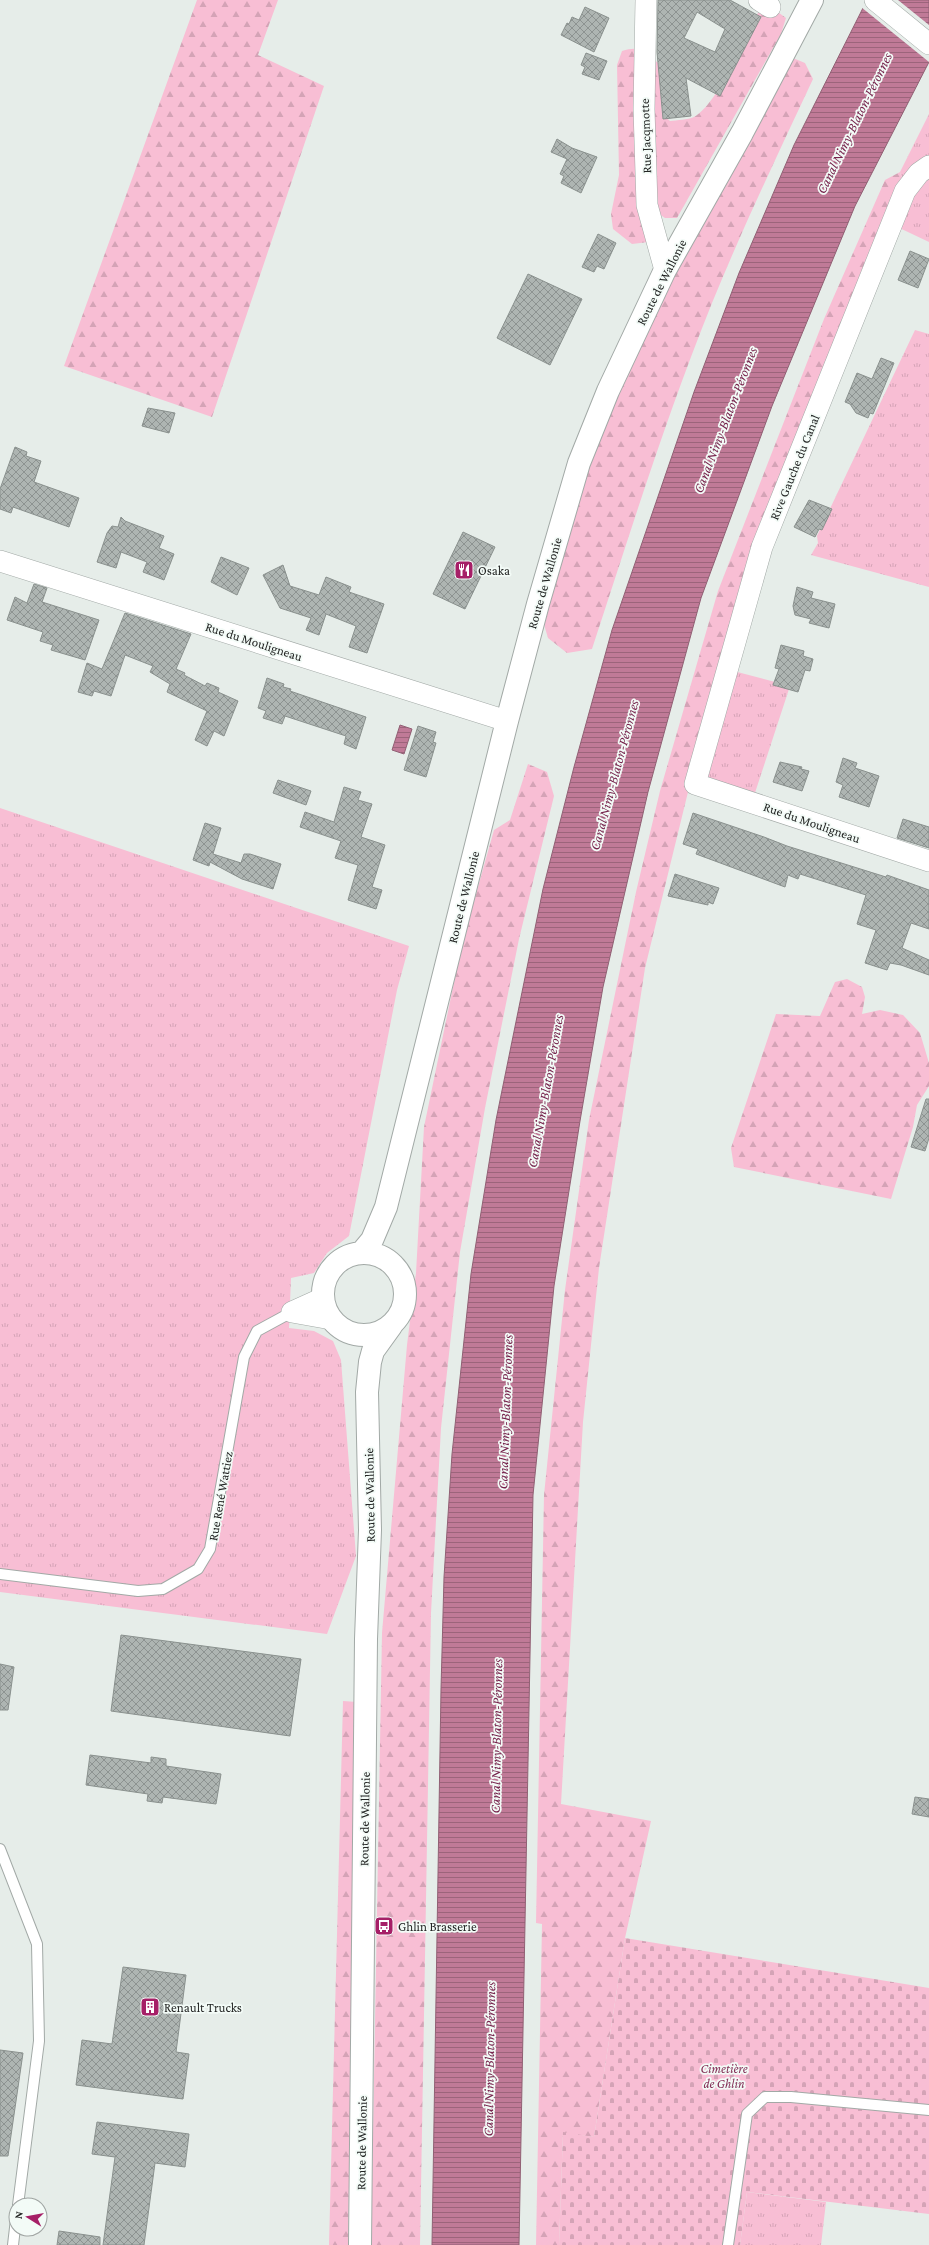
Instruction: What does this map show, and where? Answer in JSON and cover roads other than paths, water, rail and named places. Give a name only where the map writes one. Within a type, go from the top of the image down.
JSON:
[{"type":"main road","name":"Route de Wallonie","points":[[386,1207],[538,604],[579,463],[608,391],[665,270],[742,133],[812,0]]},
{"type":"main road","points":[[362,1252],[372,1240],[386,1207]]},
{"type":"main road","points":[[367,1392],[370,1362],[373,1351],[399,1317],[404,1307],[406,1293],[404,1280],[397,1268],[386,1241],[386,1207]]},
{"type":"main road","points":[[367,1392],[356,1350],[325,1309],[323,1298],[324,1284],[329,1272],[338,1262],[349,1255],[362,1252],[381,1256],[397,1268]]},
{"type":"main road","points":[[335,1323],[349,1333],[371,1335],[391,1326]]},
{"type":"main road","name":"Route de Wallonie","points":[[360,2245],[366,1639],[370,1530],[367,1392]]},
{"type":"street","name":"Rue Jacqmotte","points":[[646,0],[644,109],[648,205],[665,270]]},
{"type":"street","points":[[876,0],[929,44]]},
{"type":"street","name":"Rive Gauche du Canal","points":[[695,784],[762,547],[905,191],[918,173],[929,166]]},
{"type":"street","name":"Rue du Mouligneau","points":[[0,561],[508,722]]},
{"type":"street","name":"Rue du Mouligneau","points":[[695,784],[929,861]]},
{"type":"street","points":[[292,1312],[323,1298]]},
{"type":"street","points":[[292,1312],[335,1323]]},
{"type":"lane","name":"Rue René Wattiez","points":[[0,1574],[138,1591],[162,1589],[198,1569],[210,1549],[244,1357],[257,1331],[292,1312]]},
{"type":"lane","points":[[0,1849],[37,1944],[39,2041],[19,2197]]},
{"type":"lane","points":[[728,2245],[747,2114],[765,2097],[791,2097],[929,2110]]},
{"type":"water","name":"Canal Nimy-Blaton-Péronnes","points":[[867,0],[929,0],[929,62],[855,206],[772,406],[701,598],[648,792],[603,987],[554,1286],[533,1495],[519,2245],[432,2245],[444,1577],[452,1454],[471,1274],[496,1120],[543,889],[574,767],[612,630],[694,392],[739,273],[794,145]]},
{"type":"water","points":[[400,725],[412,729],[404,754],[392,750]]},
{"type":"place","name":"Osaka","points":[[464,570]]},
{"type":"place","name":"Ghlin Brasserie","points":[[384,1926]]},
{"type":"place","name":"Renault Trucks","points":[[150,2007]]},
{"type":"park label","name":"Cimetière de Ghlin","points":[[724,2076]]}]
